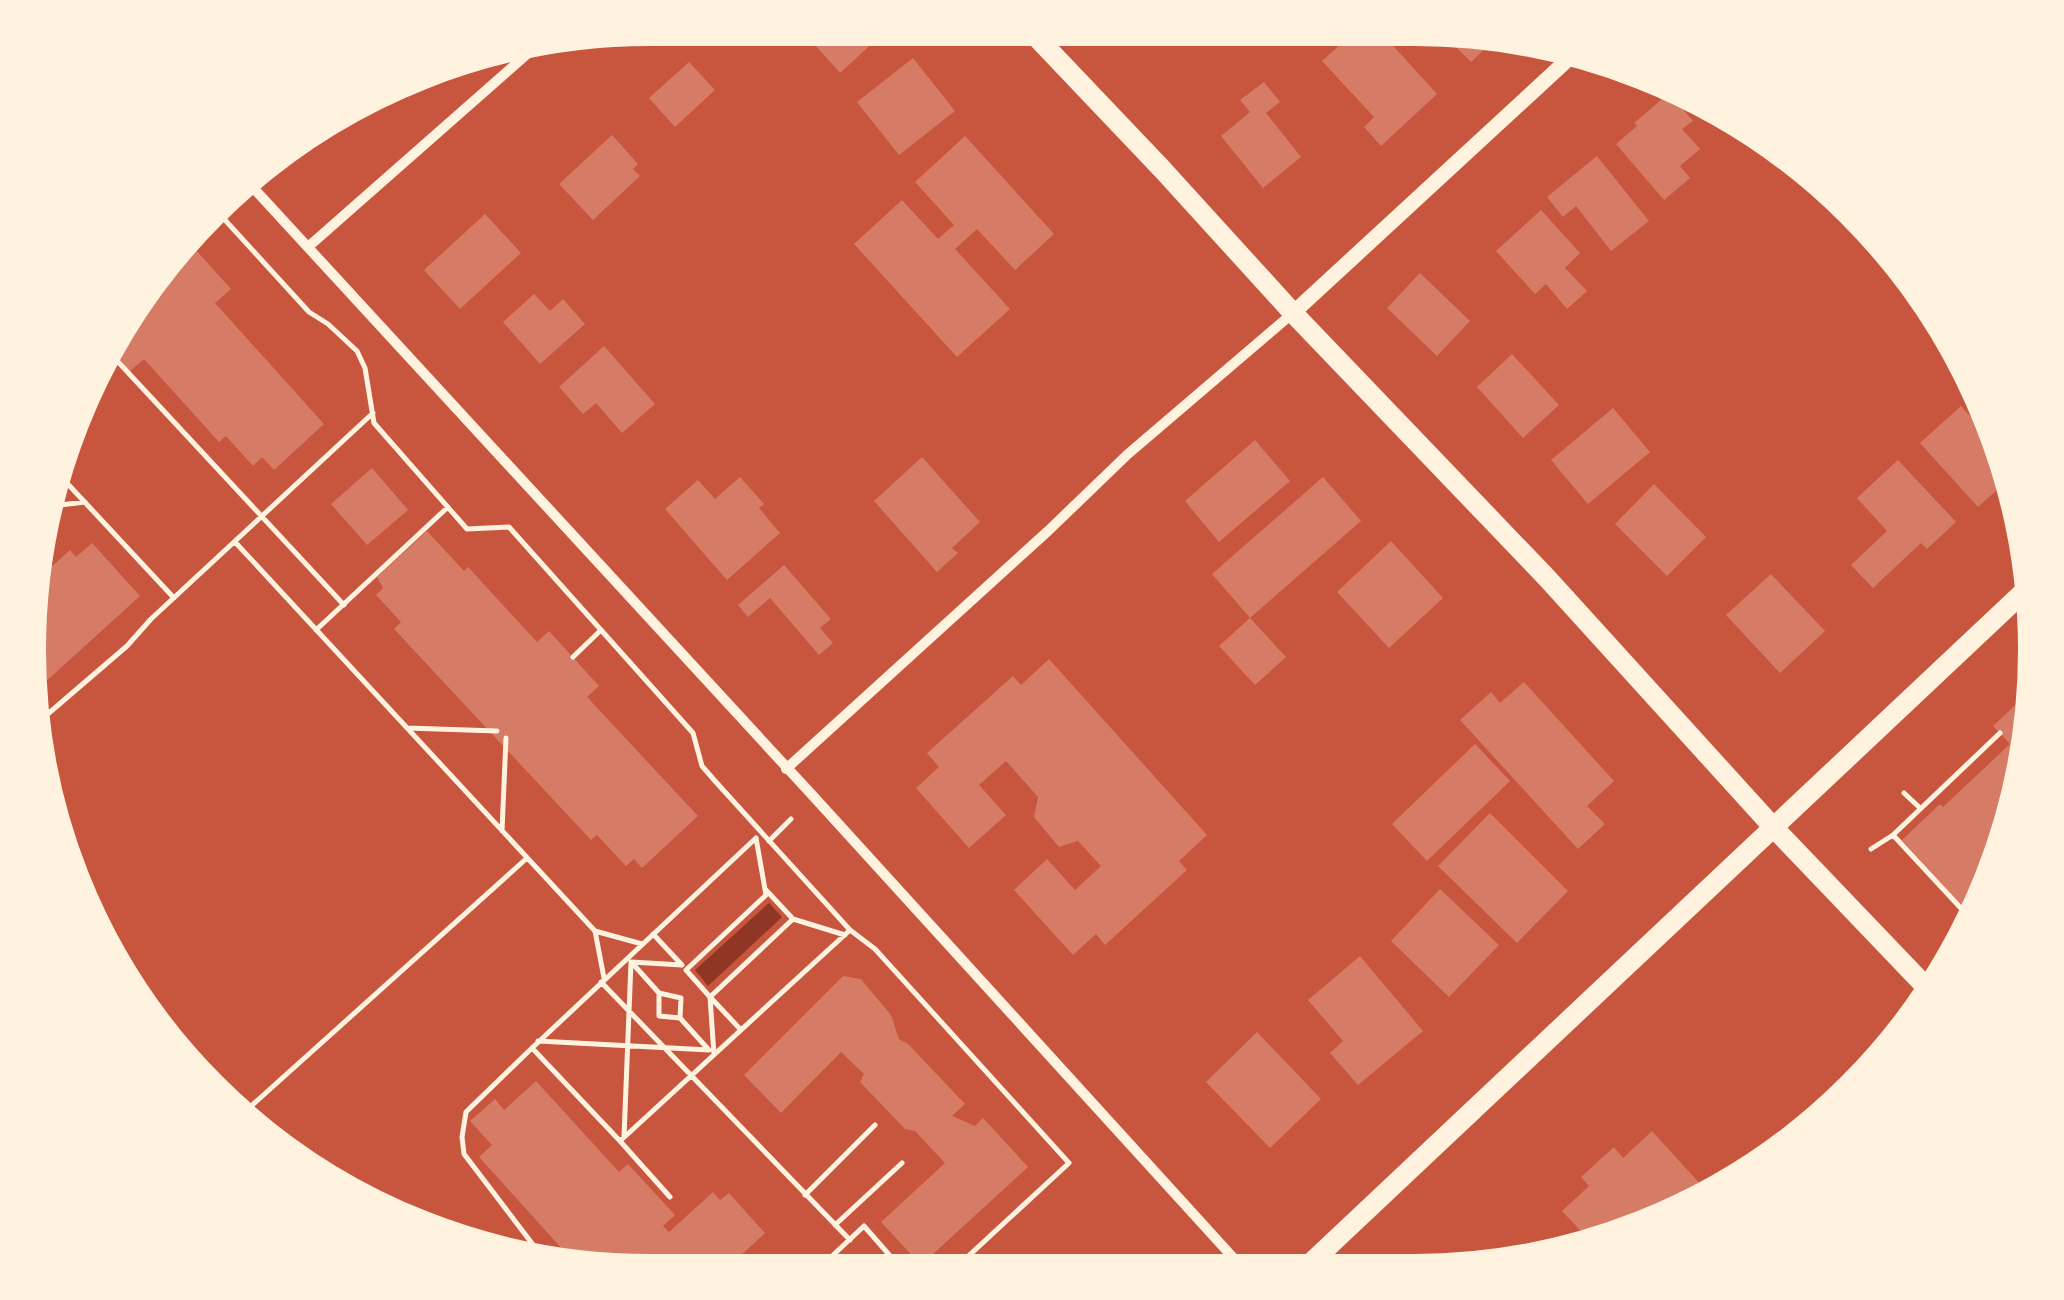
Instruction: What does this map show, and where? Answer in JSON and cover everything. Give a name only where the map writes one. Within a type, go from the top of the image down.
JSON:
[{"type":"main road","points":[[1039,40],[1292,313],[1547,578],[1774,828],[1923,985]]},
{"type":"main road","points":[[1315,1260],[2021,593]]},
{"type":"street","points":[[308,248],[529,52]]},
{"type":"street","points":[[786,768],[1128,454],[1292,313],[1567,60]]},
{"type":"street","points":[[253,187],[1235,1260]]},
{"type":"path","points":[[222,216],[309,312],[357,351],[365,368],[374,424],[467,529],[509,527],[693,733],[702,766],[759,835],[769,841],[848,932],[875,949],[1069,1163],[964,1260]]},
{"type":"path","points":[[115,358],[344,604]]},
{"type":"path","points":[[44,717],[127,646],[373,413]]},
{"type":"path","points":[[64,480],[174,598]]},
{"type":"path","points":[[58,505],[85,502]]},
{"type":"path","points":[[316,630],[448,507]]},
{"type":"path","points":[[235,542],[595,931],[642,944]]},
{"type":"path","points":[[574,658],[601,630]]},
{"type":"path","points":[[407,728],[497,731]]},
{"type":"path","points":[[1871,849],[1893,835],[2000,733]]},
{"type":"path","points":[[502,831],[506,738]]},
{"type":"path","points":[[1904,793],[1921,809]]},
{"type":"path","points":[[769,841],[792,819]]},
{"type":"path","points":[[629,960],[684,967],[766,895],[759,835]]},
{"type":"path","points":[[536,1249],[464,1154],[466,1112],[759,835]]},
{"type":"path","points":[[1893,835],[1965,912]]},
{"type":"path","points":[[251,1111],[527,858]]},
{"type":"path","points":[[766,890],[792,919],[848,932]]},
{"type":"path","points":[[711,1052],[710,996],[792,919]]},
{"type":"path","points":[[595,931],[603,981],[690,1077],[850,1240]]},
{"type":"path","points":[[622,1139],[690,1077],[711,1052],[742,1030],[848,932]]},
{"type":"path","points":[[653,934],[742,1030]]},
{"type":"path","points":[[629,960],[659,992],[680,998],[680,1018],[711,1052]]},
{"type":"path","points":[[622,1139],[629,960]]},
{"type":"path","points":[[659,992],[658,1016],[680,1018]]},
{"type":"path","points":[[538,1042],[711,1052]]},
{"type":"path","points":[[532,1048],[622,1139],[670,1197]]},
{"type":"path","points":[[806,1194],[875,1124]]},
{"type":"path","points":[[835,1225],[902,1163]]},
{"type":"path","points":[[828,1260],[864,1226],[894,1260]]},
{"type":"shaded area","points":[[769,903],[782,917],[708,986],[695,970]]},
{"type":"building","points":[[811,40],[876,40],[840,73]]},
{"type":"building","points":[[1345,40],[1388,40],[1437,94],[1381,146],[1364,127],[1374,117],[1322,61]]},
{"type":"building","points":[[1450,41],[1489,45],[1471,62]]},
{"type":"building","points":[[913,58],[955,111],[899,155],[857,102]]},
{"type":"building","points":[[689,62],[715,90],[675,127],[649,98]]},
{"type":"building","points":[[1264,82],[1280,102],[1266,113],[1301,157],[1263,188],[1221,136],[1250,112],[1240,100]]},
{"type":"building","points":[[1667,95],[1693,121],[1682,129],[1700,149],[1680,166],[1690,178],[1664,200],[1616,144],[1637,126],[1634,123]]},
{"type":"building","points":[[612,135],[638,164],[633,169],[640,176],[593,220],[559,184]]},
{"type":"building","points":[[965,136],[1054,234],[1015,270],[977,229],[955,249],[1010,309],[957,357],[854,244],[902,200],[938,239],[954,225],[915,182]]},
{"type":"building","points":[[1597,156],[1649,221],[1611,251],[1576,206],[1563,217],[1547,197]]},
{"type":"building","points":[[1541,210],[1580,253],[1565,268],[1587,291],[1567,309],[1546,284],[1535,294],[1496,251]]},
{"type":"building","points":[[485,214],[521,253],[460,309],[424,270]]},
{"type":"building","points":[[193,246],[231,289],[215,303],[324,424],[274,470],[262,457],[253,466],[226,436],[219,442],[144,359],[130,371],[116,356],[143,311]]},
{"type":"building","points":[[1420,273],[1470,321],[1437,356],[1387,308]]},
{"type":"building","points":[[534,294],[550,311],[563,299],[585,324],[540,364],[503,322]]},
{"type":"building","points":[[604,346],[655,404],[622,433],[596,403],[583,414],[559,387]]},
{"type":"building","points":[[1512,354],[1559,405],[1523,438],[1477,387]]},
{"type":"building","points":[[1961,406],[1983,431],[2001,486],[1978,507],[1920,443]]},
{"type":"building","points":[[1613,408],[1650,452],[1588,504],[1551,460]]},
{"type":"building","points":[[1255,440],[1290,481],[1219,542],[1185,501]]},
{"type":"building","points":[[922,457],[980,522],[952,548],[958,553],[937,572],[874,501]]},
{"type":"building","points":[[1898,460],[1956,522],[1927,549],[1921,543],[1873,588],[1851,565],[1887,531],[1857,498]]},
{"type":"building","points":[[372,468],[408,510],[367,545],[331,504]]},
{"type":"building","points":[[740,477],[764,504],[759,508],[780,533],[727,580],[665,509],[698,480],[715,499]]},
{"type":"building","points":[[1323,477],[1361,521],[1250,618],[1212,574]]},
{"type":"building","points":[[1654,484],[1706,537],[1667,576],[1615,524]]},
{"type":"building","points":[[427,531],[464,571],[468,567],[537,642],[549,631],[599,686],[587,697],[698,816],[642,868],[634,859],[626,866],[597,835],[591,840],[394,629],[401,622],[376,595],[383,588],[377,577]]},
{"type":"building","points":[[1391,541],[1443,598],[1389,648],[1337,592]]},
{"type":"building","points":[[92,543],[140,596],[41,686],[45,573],[70,550],[76,557]]},
{"type":"building","points":[[784,565],[831,619],[820,628],[833,643],[819,655],[770,598],[748,617],[738,605]]},
{"type":"building","points":[[1771,574],[1825,631],[1780,673],[1726,615]]},
{"type":"building","points":[[1250,618],[1286,657],[1255,685],[1219,646]]},
{"type":"building","points":[[1049,659],[1207,835],[1179,861],[1187,870],[1105,945],[1096,934],[1073,955],[1014,890],[1047,859],[1075,890],[1101,866],[1078,841],[1059,847],[1034,817],[1038,797],[1006,761],[979,785],[1006,815],[969,848],[916,788],[939,767],[927,753],[1013,676],[1021,685]]},
{"type":"building","points":[[1524,682],[1614,781],[1587,806],[1605,824],[1578,849],[1460,720],[1491,692],[1500,703]]},
{"type":"building","points":[[2022,698],[2003,808],[1966,910],[1902,840],[2010,744],[1993,726]]},
{"type":"building","points":[[1475,744],[1510,781],[1427,861],[1392,824]]},
{"type":"building","points":[[1490,813],[1568,891],[1517,943],[1438,866]]},
{"type":"building","points":[[1440,889],[1499,945],[1449,997],[1391,941]]},
{"type":"building","points":[[1360,956],[1423,1031],[1358,1085],[1330,1053],[1343,1041],[1308,1000]]},
{"type":"building","points":[[843,976],[861,979],[891,1015],[899,1039],[965,1104],[952,1116],[975,1126],[983,1118],[1028,1167],[926,1260],[916,1260],[881,1222],[945,1163],[860,1082],[864,1074],[841,1052],[781,1113],[744,1075]]},
{"type":"building","points":[[1257,1032],[1321,1099],[1270,1148],[1206,1082]]},
{"type":"building","points":[[536,1081],[619,1172],[628,1164],[675,1215],[663,1226],[669,1232],[713,1192],[720,1200],[729,1193],[765,1233],[740,1256],[744,1260],[610,1259],[567,1254],[479,1157],[492,1145],[470,1121],[495,1099],[504,1110]]},
{"type":"building","points":[[1652,1131],[1703,1187],[1647,1214],[1585,1235],[1562,1211],[1589,1186],[1581,1177],[1614,1147],[1623,1158]]}]
